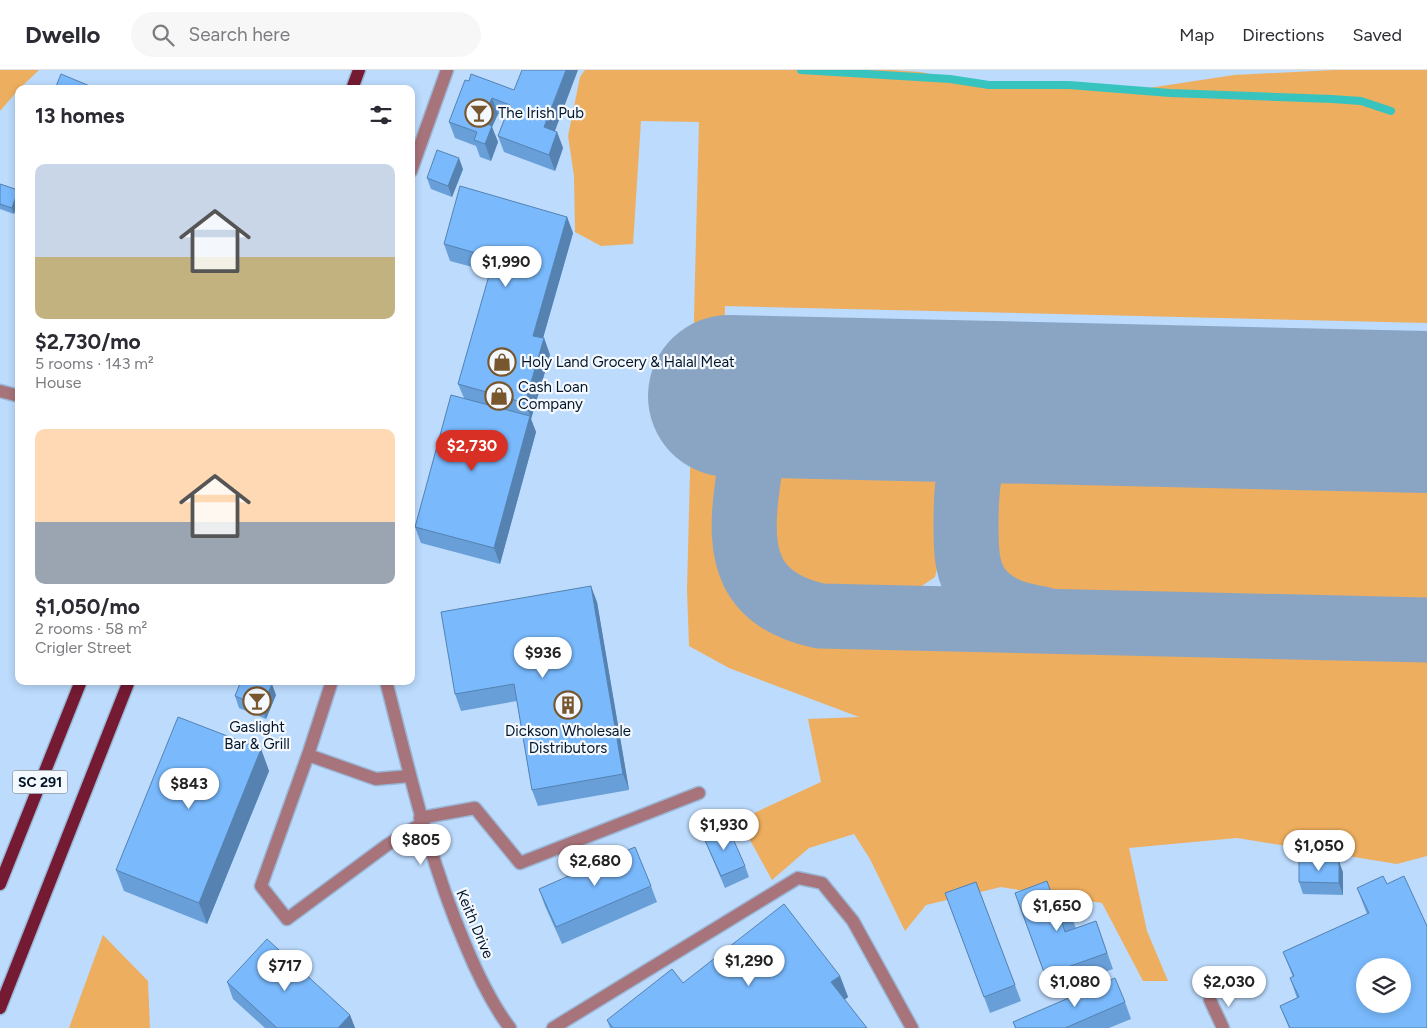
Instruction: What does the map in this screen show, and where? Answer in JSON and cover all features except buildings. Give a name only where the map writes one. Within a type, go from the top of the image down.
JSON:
[{"type":"main road","points":[[353,85],[359,70]]},
{"type":"main road","name":"SC 291","points":[[0,884],[79,685]]},
{"type":"main road","name":"SC 291","points":[[0,1008],[127,685]]},
{"type":"street","points":[[415,160],[447,70]]},
{"type":"street","points":[[0,392],[15,395]]},
{"type":"street","points":[[331,685],[261,886],[286,919],[421,821],[475,808],[520,863],[699,793]]},
{"type":"street","name":"Keith Drive","points":[[387,685],[421,821],[448,904],[489,996],[510,1028]]},
{"type":"street","points":[[308,755],[376,779],[410,776]]},
{"type":"street","points":[[553,1028],[798,878],[822,883],[853,921],[912,1028]]},
{"type":"street","points":[[1210,1000],[1223,1028]]},
{"type":"shaded area","points":[[0,70],[39,70],[23,85],[15,85],[15,94],[0,111]]},
{"type":"shaded area","points":[[585,70],[891,70],[920,72],[1004,88],[1142,89],[1234,75],[1335,70],[1427,70],[1427,323],[725,306],[720,525],[726,563],[741,600],[760,618],[791,633],[1427,649],[1427,856],[1397,864],[1237,838],[1129,848],[1147,931],[1168,981],[1143,981],[1102,903],[1001,887],[926,905],[905,931],[870,859],[854,834],[809,848],[772,880],[739,820],[821,782],[808,719],[859,717],[729,668],[689,646],[687,590],[699,122],[641,121],[633,244],[601,246],[575,232],[574,176],[568,136],[580,77]]},
{"type":"shaded area","points":[[771,475],[939,479],[944,506],[945,528],[935,577],[916,590],[870,594],[804,587],[781,571],[766,539],[765,510]]},
{"type":"shaded area","points":[[990,481],[1427,489],[1427,606],[1037,598],[1023,595],[1012,590],[1002,580],[992,564],[988,553],[985,517]]},
{"type":"shaded area","points":[[103,935],[148,981],[150,1028],[69,1028]]},
{"type":"waterway","points":[[801,70],[950,79],[989,85],[1069,85],[1170,93],[1361,101],[1391,111]]},
{"type":"taxiway","points":[[821,398],[789,407],[778,414],[767,426],[761,434],[754,451],[747,489],[744,534],[747,554],[753,571],[762,586],[777,599],[796,609],[820,616],[1427,630]]},
{"type":"taxiway","points":[[1042,619],[1009,611],[994,603],[976,584],[970,569],[967,552],[967,496],[968,482],[975,455],[990,430],[1013,412],[1052,403]]},
{"type":"runway","points":[[729,396],[1427,412]]},
{"type":"place","name":"The Irish Pub","points":[[479,113]]},
{"type":"place","name":"Holy Land Grocery & Halal Meat","points":[[502,362]]},
{"type":"place","name":"Cash Loan Company","points":[[499,396]]},
{"type":"place","name":"Gaslight Bar & Grill","points":[[257,701]]},
{"type":"place","name":"Dickson Wholesale Distributors","points":[[568,705]]}]
